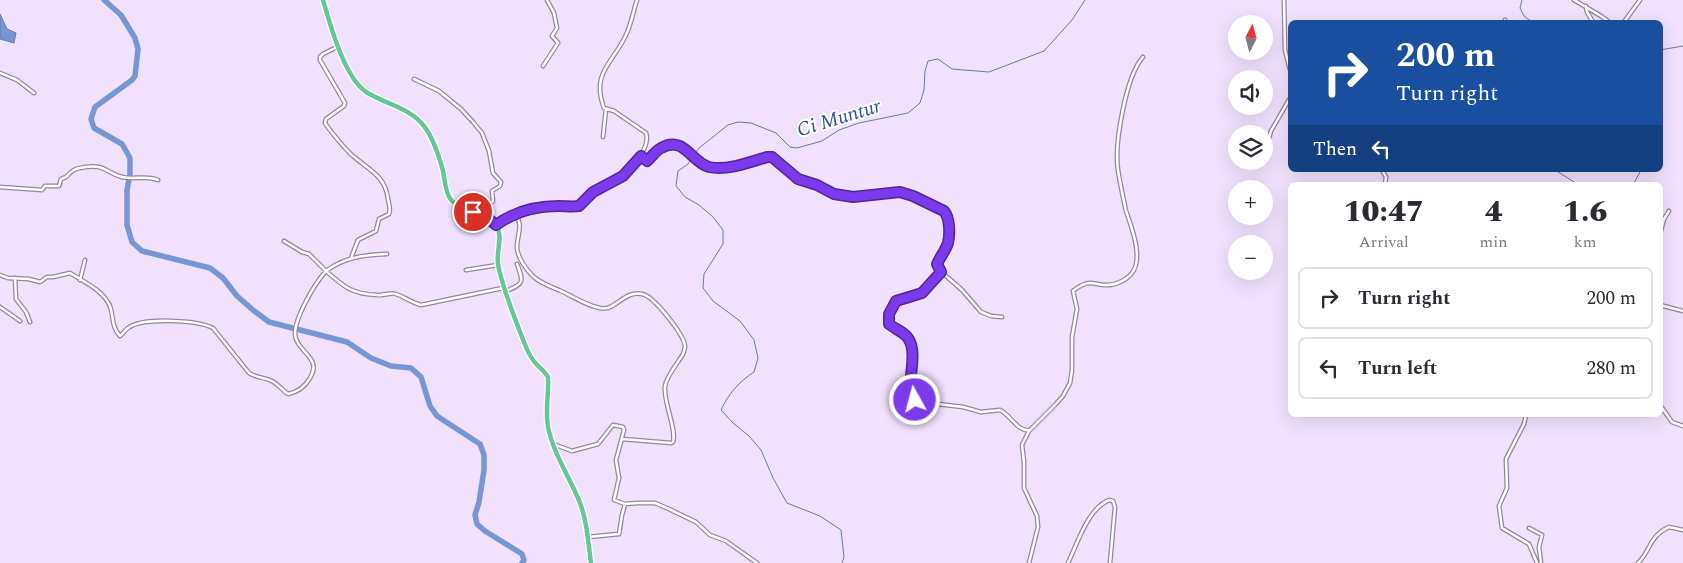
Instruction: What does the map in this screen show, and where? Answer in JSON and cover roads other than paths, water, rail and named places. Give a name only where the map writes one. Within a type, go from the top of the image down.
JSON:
[{"type":"highway","points":[[323,0],[339,47],[352,75],[364,91],[407,111],[424,126],[436,149],[448,196],[455,204],[492,221],[496,225],[499,234],[498,265],[511,309],[532,359],[548,376],[547,420],[553,444],[581,505],[591,563]]},
{"type":"street","points":[[543,66],[558,44],[552,36],[558,28],[554,13],[547,0]]},
{"type":"street","points":[[496,225],[515,214],[543,207],[579,206],[593,192],[623,176],[641,156],[647,138],[646,133],[616,112],[603,106],[600,84],[605,67],[626,36],[636,0]]},
{"type":"street","points":[[1284,0],[1285,50],[1288,62]]},
{"type":"street","points":[[1574,0],[1606,20]]},
{"type":"street","points":[[1625,20],[1640,0]]},
{"type":"street","points":[[1586,6],[1592,20]]},
{"type":"street","points":[[339,47],[320,57],[332,82],[345,102],[344,106],[325,120],[325,125],[353,156],[368,166],[382,180],[388,194],[390,211],[389,214],[379,219],[376,231],[358,240],[351,258]]},
{"type":"street","points":[[1029,563],[1038,527],[1037,516],[1024,488],[1022,445],[1030,430],[1063,396],[1070,383],[1072,337],[1077,309],[1074,291],[1090,283],[1108,286],[1121,281],[1131,275],[1135,265],[1135,235],[1126,211],[1117,158],[1127,90],[1132,76],[1143,57]]},
{"type":"street","points":[[0,73],[17,80],[34,93]]},
{"type":"street","points":[[414,79],[436,89],[461,109],[482,133],[489,151],[493,173],[501,183],[492,191],[493,201],[486,206],[481,216]]},
{"type":"street","points":[[1273,129],[1288,102]]},
{"type":"street","points":[[603,137],[606,109]]},
{"type":"street","points":[[641,156],[647,161],[660,148],[675,144],[703,164],[713,167],[731,167],[772,157],[798,179],[817,185],[834,194],[853,197],[900,192],[916,198],[944,211],[947,216],[948,242],[937,264],[941,272],[962,290],[981,312],[991,316],[1002,317]]},
{"type":"street","points":[[0,187],[42,190],[45,186],[59,186],[61,179],[66,178],[73,170],[88,167],[102,167],[123,177],[147,177],[158,180]]},
{"type":"street","points":[[1663,223],[1670,211]]},
{"type":"street","points":[[515,214],[520,225],[518,252],[530,273],[536,279],[601,309],[631,295],[641,294],[648,296],[660,307],[684,344],[683,354],[665,386],[674,437],[673,442],[622,438]]},
{"type":"street","points":[[284,241],[309,254],[340,284],[352,290],[380,296],[394,293],[421,305],[517,287],[522,282],[517,264]]},
{"type":"street","points":[[0,275],[8,278],[30,278],[40,282],[47,277],[54,277],[68,272],[99,292],[106,300],[111,309],[114,328],[120,336],[128,328],[139,324],[171,320],[207,325],[213,328],[249,373],[254,377],[282,387],[288,394],[304,386],[312,374],[312,359],[300,346],[295,332],[306,301],[317,281],[326,271],[351,258],[386,254]]},
{"type":"street","points":[[80,280],[85,260]]},
{"type":"street","points":[[466,270],[498,265]]},
{"type":"street","points":[[941,272],[922,293],[896,301],[892,306],[889,318],[889,324],[906,336],[911,343],[913,366],[912,396],[921,402],[963,407],[981,412],[1000,410],[1020,428],[1030,430]]},
{"type":"street","points":[[15,278],[16,299],[26,312],[30,322]]},
{"type":"street","points":[[1663,306],[1683,311]]},
{"type":"street","points":[[0,307],[20,321]]},
{"type":"street","points":[[1663,410],[1670,420],[1675,424],[1683,426]]},
{"type":"street","points":[[1526,417],[1524,424],[1506,458],[1507,488],[1499,506],[1502,528],[1529,544],[1539,563]]},
{"type":"street","points":[[553,444],[572,451],[598,444],[614,424],[624,428],[616,460],[619,478],[615,501],[625,504],[655,503],[670,509],[696,522],[710,535],[726,541],[757,563]]},
{"type":"street","points":[[1068,563],[1096,509],[1110,500],[1116,506],[1110,563]]},
{"type":"street","points":[[588,538],[619,534],[625,504]]},
{"type":"street","points":[[1638,563],[1652,540],[1659,533],[1669,526],[1683,530]]},
{"type":"street","points":[[1529,528],[1542,536],[1539,547],[1539,563]]},
{"type":"water","points":[[0,14],[7,29],[16,33],[14,43],[0,39]]},
{"type":"waterway","points":[[104,0],[121,15],[135,38],[138,49],[135,76],[95,107],[91,119],[94,128],[122,144],[130,158],[127,190],[127,225],[132,242],[142,251],[210,268],[223,278],[237,296],[269,322],[347,342],[371,358],[391,366],[411,368],[421,377],[430,406],[437,416],[480,444],[484,455],[484,470],[475,515],[477,524],[522,554],[524,560],[522,563]]},
{"type":"waterway","name":"Ci Muntur","points":[[842,563],[844,557],[841,530],[820,516],[787,503],[773,478],[761,450],[721,410],[735,388],[754,372],[758,358],[754,340],[740,321],[713,301],[703,288],[704,274],[723,244],[723,230],[713,217],[699,205],[685,197],[676,186],[678,171],[688,164],[699,148],[728,125],[738,122],[751,123],[776,133],[790,147],[797,148],[822,141],[839,130],[859,123],[908,113],[920,103],[928,61],[938,59],[952,69],[989,72],[1044,51],[1072,20],[1085,0]]},
{"type":"waterway","points":[[1522,0],[1520,8],[1524,16],[1529,20]]},
{"type":"waterway","points":[[1663,49],[1683,46]]},
{"type":"waterway","points":[[1558,172],[1574,182]]},
{"type":"waterway","points":[[1635,182],[1640,172]]}]
